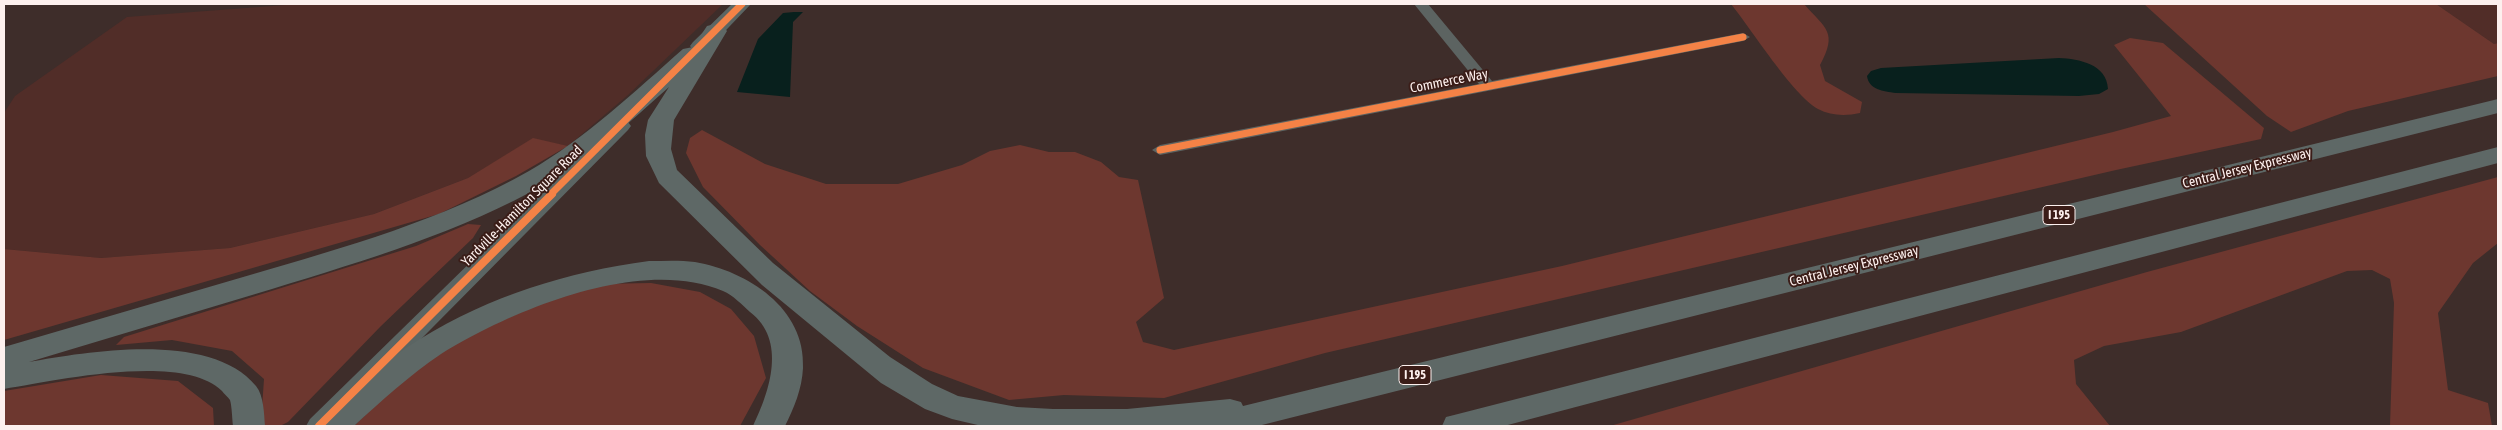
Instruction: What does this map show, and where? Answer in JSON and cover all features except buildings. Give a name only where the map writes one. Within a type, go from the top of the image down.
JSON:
[{"type":"highway","points":[[713,34],[661,120],[657,135],[657,152],[668,177],[770,276],[897,380],[923,396],[953,408],[991,418],[1031,423],[1093,424],[1204,415],[1252,407],[1620,325]]},
{"type":"highway","points":[[4,358],[367,251],[459,216],[539,176],[588,144],[612,126],[713,34]]},
{"type":"highway","name":"Central Jersey Expressway","points":[[1210,426],[2498,106]]},
{"type":"highway","points":[[1458,426],[2498,155]]},
{"type":"highway","points":[[333,426],[400,368],[467,326],[504,308],[571,283],[626,272],[656,270],[685,272],[729,283],[763,304],[777,320],[786,340],[789,359],[788,382],[780,406],[769,426]]},
{"type":"highway","points":[[4,378],[98,363],[149,361],[180,362],[203,366],[223,374],[238,386],[247,402],[249,426]]},
{"type":"highway","points":[[1489,426],[1656,375]]},
{"type":"street","name":"Yardville-Hamilton Square Road","points":[[319,426],[742,4]]},
{"type":"street","points":[[1421,4],[1488,86]]},
{"type":"street","name":"Commerce Way","points":[[1160,150],[1743,37]]},
{"type":"shaded area","points":[[299,4],[723,4],[628,95],[568,146],[533,139],[468,178],[374,214],[230,248],[101,258],[4,249],[4,113],[15,96],[127,17]]},
{"type":"shaded area","points":[[1731,4],[1804,4],[1823,26],[1829,38],[1820,65],[1825,81],[1862,102],[1860,113],[1844,115],[1828,113],[1818,109],[1808,101],[1773,61]]},
{"type":"shaded area","points":[[2144,4],[2436,4],[2494,44],[2498,43],[2498,76],[2348,111],[2291,132],[2267,116]]},
{"type":"shaded area","points":[[2436,4],[2498,4],[2498,43],[2494,44]]},
{"type":"shaded area","points":[[2130,38],[2163,43],[2264,128],[2261,139],[2116,170],[1325,353],[1164,398],[1064,395],[1009,400],[923,368],[857,326],[810,291],[760,245],[703,187],[686,153],[690,138],[702,130],[765,164],[826,184],[898,184],[962,165],[990,151],[1020,145],[1049,152],[1075,152],[1101,162],[1119,177],[1138,180],[1164,298],[1136,322],[1143,342],[1174,350],[1562,266],[2113,132],[2171,116],[2114,45]]},
{"type":"shaded area","points":[[533,138],[568,146],[516,176],[439,214],[4,340],[4,249],[101,258],[230,248],[374,214],[468,178]]},
{"type":"shaded area","points":[[2498,177],[2498,243],[2473,263],[2438,313],[2448,390],[2488,403],[2492,426],[2390,426],[2394,303],[2390,279],[2372,270],[2347,271],[2181,332],[2104,346],[2074,360],[2076,384],[2110,426],[1610,426],[2147,272]]},
{"type":"shaded area","points":[[468,224],[481,225],[473,238],[381,326],[288,422],[280,426],[265,426],[261,423],[264,379],[232,351],[172,340],[116,345],[124,337],[416,246]]},
{"type":"shaded area","points":[[651,283],[700,292],[731,309],[754,336],[766,378],[740,426],[354,426],[406,375],[468,336],[538,304],[598,284]]},
{"type":"shaded area","points":[[101,375],[178,381],[213,408],[214,426],[4,426],[4,391]]},
{"type":"water","points":[[803,12],[793,22],[790,97],[737,92],[758,39],[783,13]]},
{"type":"water","points":[[2059,58],[2091,64],[2103,74],[2108,89],[2099,94],[2079,96],[1896,93],[1874,87],[1868,81],[1867,76],[1871,71],[1881,68]]},
{"type":"cycle path","points":[[319,426],[742,4]]},
{"type":"cycle path","points":[[1160,150],[1743,37]]}]
